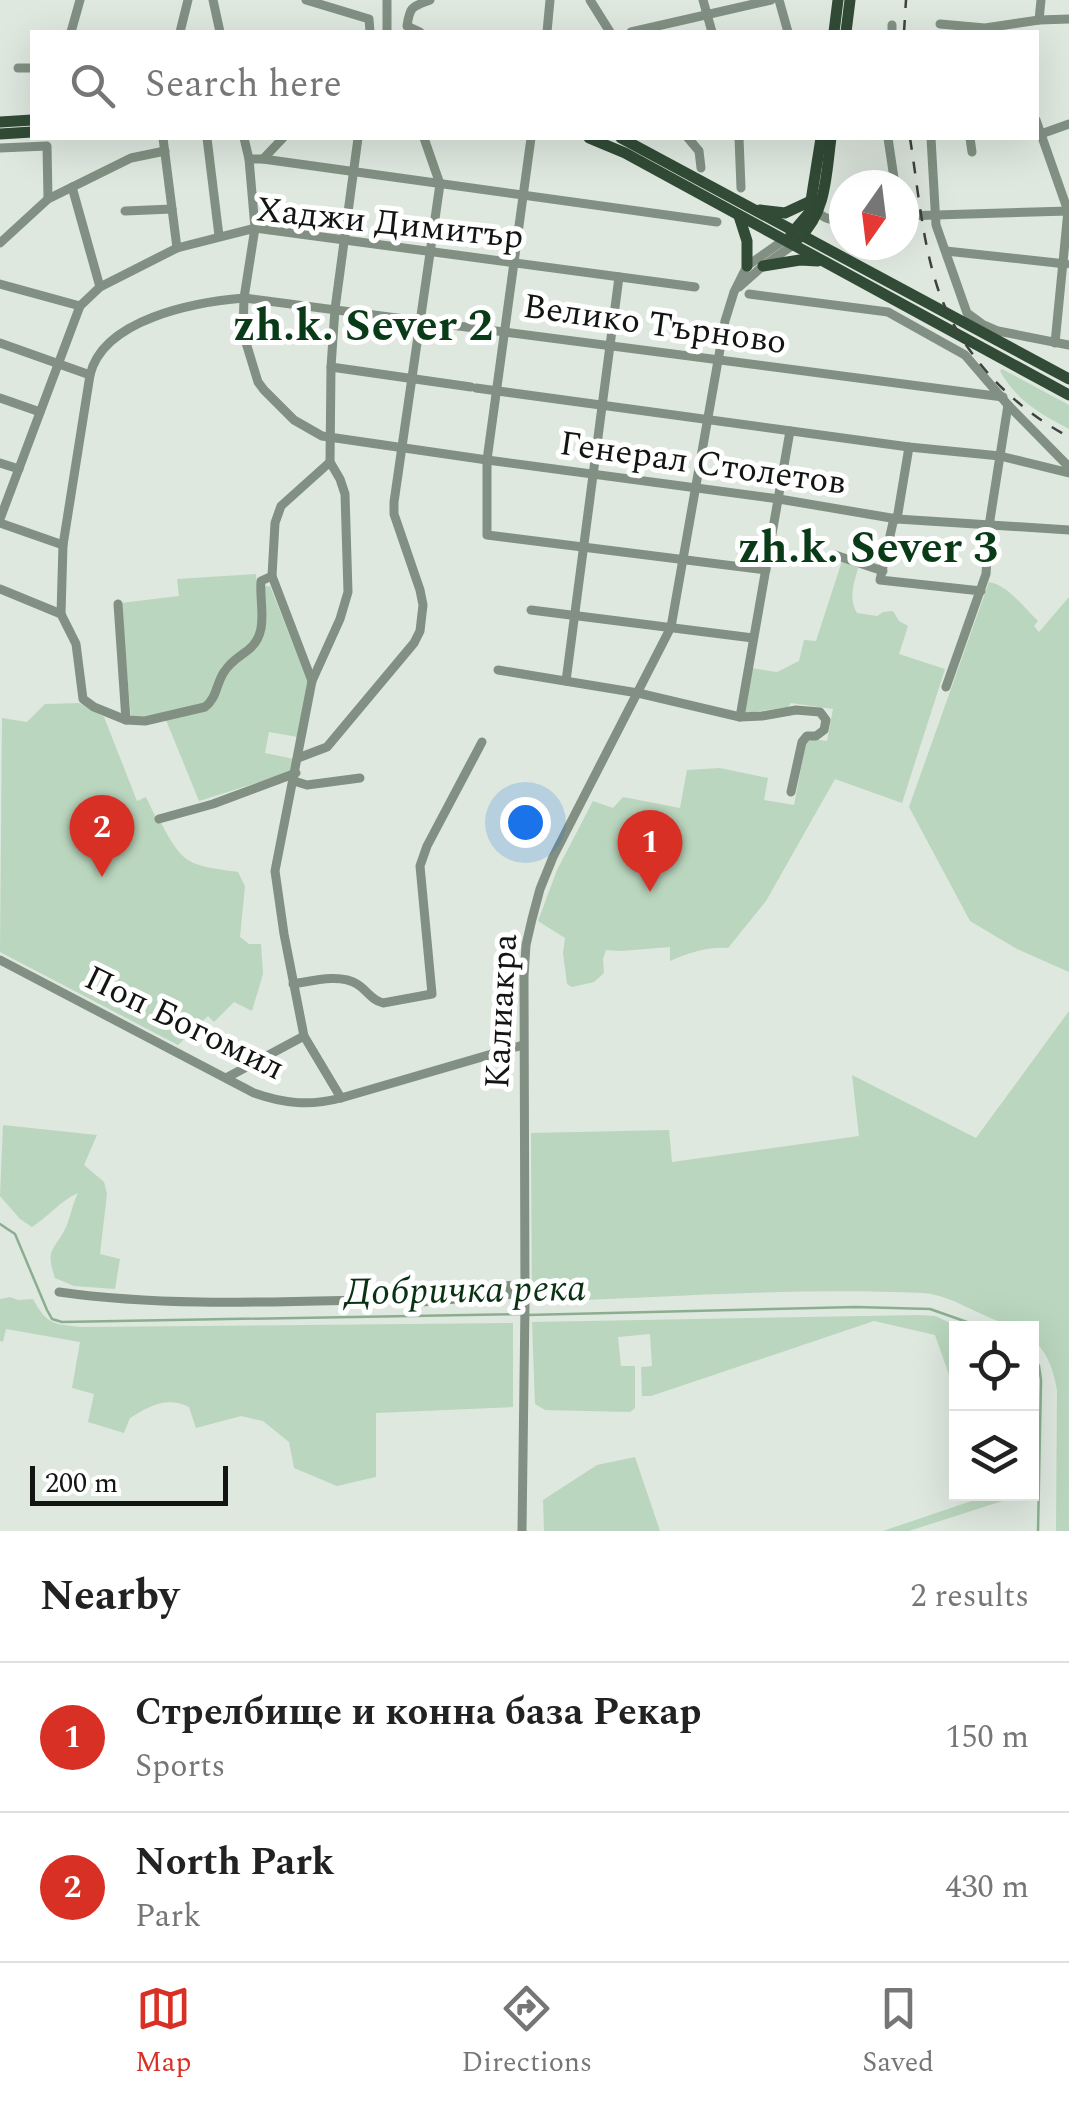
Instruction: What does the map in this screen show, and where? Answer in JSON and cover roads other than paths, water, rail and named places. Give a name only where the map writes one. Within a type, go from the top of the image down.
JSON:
[{"type":"main road","points":[[834,30],[838,0]]},
{"type":"main road","points":[[846,30],[850,0]]},
{"type":"main road","points":[[0,122],[30,120]]},
{"type":"main road","points":[[0,134],[30,132]]},
{"type":"main road","points":[[594,140],[828,256],[1069,395]]},
{"type":"main road","points":[[624,140],[743,212],[786,212],[813,200]]},
{"type":"main road","points":[[793,238],[810,212],[821,140]]},
{"type":"main road","points":[[828,256],[818,228],[818,214],[831,140]]},
{"type":"main road","points":[[743,212],[747,266]]},
{"type":"main road","points":[[793,238],[818,214]]},
{"type":"main road","points":[[763,266],[828,256]]},
{"type":"main road","points":[[891,290],[994,333],[1069,379]]},
{"type":"street","points":[[72,30],[80,0]]},
{"type":"street","points":[[180,30],[188,0]]},
{"type":"street","points":[[213,0],[220,30]]},
{"type":"street","points":[[306,0],[368,19],[370,30]]},
{"type":"street","points":[[386,0],[388,30]]},
{"type":"street","points":[[416,30],[407,26],[409,11],[430,0]]},
{"type":"street","points":[[546,30],[550,0]]},
{"type":"street","points":[[590,0],[609,30]]},
{"type":"street","points":[[702,0],[711,30]]},
{"type":"street","points":[[780,0],[788,30]]},
{"type":"street","points":[[1038,20],[1041,0]]},
{"type":"street","points":[[640,30],[764,1]]},
{"type":"street","points":[[940,24],[1005,29],[1038,20],[1069,19]]},
{"type":"street","points":[[18,68],[30,68]]},
{"type":"street","points":[[1041,134],[1069,124]]},
{"type":"street","points":[[1039,128],[1068,211],[1066,264],[1055,343]]},
{"type":"street","points":[[163,140],[177,248]]},
{"type":"street","points":[[207,140],[218,236]]},
{"type":"street","points":[[244,140],[255,228],[243,332],[258,382],[281,410],[309,430],[330,438]]},
{"type":"street","points":[[263,159],[280,140]]},
{"type":"street","points":[[341,1098],[304,1036],[276,871],[312,681],[348,592],[345,494],[330,462],[331,367],[358,140]]},
{"type":"street","points":[[298,758],[326,747],[420,631],[424,605],[394,514],[394,502],[440,184],[425,140]]},
{"type":"street","points":[[531,140],[487,460],[488,535],[766,570]]},
{"type":"street","points":[[690,140],[699,152],[701,168]]},
{"type":"street","points":[[739,140],[741,188]]},
{"type":"street","points":[[888,140],[893,170]]},
{"type":"street","points":[[931,140],[936,225],[966,313],[994,333],[1069,346]]},
{"type":"street","points":[[970,140],[972,152]]},
{"type":"street","points":[[0,148],[48,146],[48,200]]},
{"type":"street","points":[[0,243],[48,200],[72,186],[131,158],[165,151]]},
{"type":"street","points":[[249,160],[718,222]]},
{"type":"street","points":[[72,186],[100,287]]},
{"type":"street","points":[[813,200],[818,214],[829,219]]},
{"type":"street","points":[[125,211],[172,209]]},
{"type":"street","points":[[919,216],[1068,211]]},
{"type":"street","name":"Хаджи Димитър","points":[[0,521],[80,306],[100,287],[177,248],[255,228],[695,287]]},
{"type":"street","points":[[734,292],[793,238]]},
{"type":"street","name":"Калиакра","points":[[522,1531],[526,945],[540,889],[557,849],[672,626],[725,321],[734,292],[747,266],[793,238]]},
{"type":"street","points":[[946,252],[1066,264]]},
{"type":"street","points":[[566,681],[619,277]]},
{"type":"street","points":[[0,284],[80,306]]},
{"type":"street","points":[[749,294],[888,312],[965,355],[1069,470]]},
{"type":"street","name":"Велико Търново","points":[[90,375],[95,357],[104,348],[147,320],[211,300],[244,298],[504,330],[1005,401]]},
{"type":"street","points":[[0,343],[90,375],[63,544],[61,614],[76,644],[83,700],[126,720],[145,721],[211,704],[228,665],[258,640],[262,626],[261,581],[272,576]]},
{"type":"street","points":[[331,367],[909,447],[1000,456],[1069,470]]},
{"type":"street","points":[[0,398],[40,412]]},
{"type":"street","points":[[946,687],[986,574],[1005,401]]},
{"type":"street","points":[[740,717],[790,431]]},
{"type":"street","name":"Генерал Столетов","points":[[330,438],[896,518],[1069,530]]},
{"type":"street","points":[[909,447],[880,580],[982,591]]},
{"type":"street","points":[[0,462],[19,469]]},
{"type":"street","points":[[312,681],[272,576],[275,523],[288,498],[330,462]]},
{"type":"street","points":[[0,521],[63,544]]},
{"type":"street","points":[[834,555],[883,571]]},
{"type":"street","points":[[0,589],[61,614]]},
{"type":"street","points":[[118,604],[126,720]]},
{"type":"street","points":[[531,610],[753,638]]},
{"type":"street","points":[[498,670],[638,692],[740,717],[807,710],[824,715],[822,734],[808,736],[802,742],[790,792]]},
{"type":"street","points":[[293,984],[349,980],[376,1002],[432,994],[420,866],[482,742]]},
{"type":"street","points":[[294,777],[306,785],[360,778]]},
{"type":"street","points":[[159,818],[294,777]]},
{"type":"street","name":"Поп Богомил","points":[[1,961],[254,1094],[295,1104],[318,1104],[523,1046]]},
{"type":"street","points":[[226,1078],[304,1036]]},
{"type":"street","points":[[59,1292],[158,1301],[403,1299],[422,1294],[525,1288]]},
{"type":"waterway","name":"Добричка река","points":[[0,1224],[15,1234],[47,1310],[52,1319],[62,1322],[520,1314]]},
{"type":"waterway","name":"Добричка река","points":[[527,1315],[856,1307],[930,1309],[964,1321]]},
{"type":"waterway","name":"Добричка река","points":[[1038,1531],[1039,1366]]},
{"type":"railway","points":[[904,30],[906,0]]},
{"type":"railway","points":[[910,140],[928,252],[938,289],[960,335],[1008,393],[1069,437]]},
{"type":"place","name":"North Park","points":[[102,877]]},
{"type":"place","name":"Стрелбище и конна база Рекар","points":[[650,892]]},
{"type":"district","name":"zh.k. Sever 2","points":[[363,324]]},
{"type":"district","name":"zh.k. Sever 3","points":[[868,546]]}]
